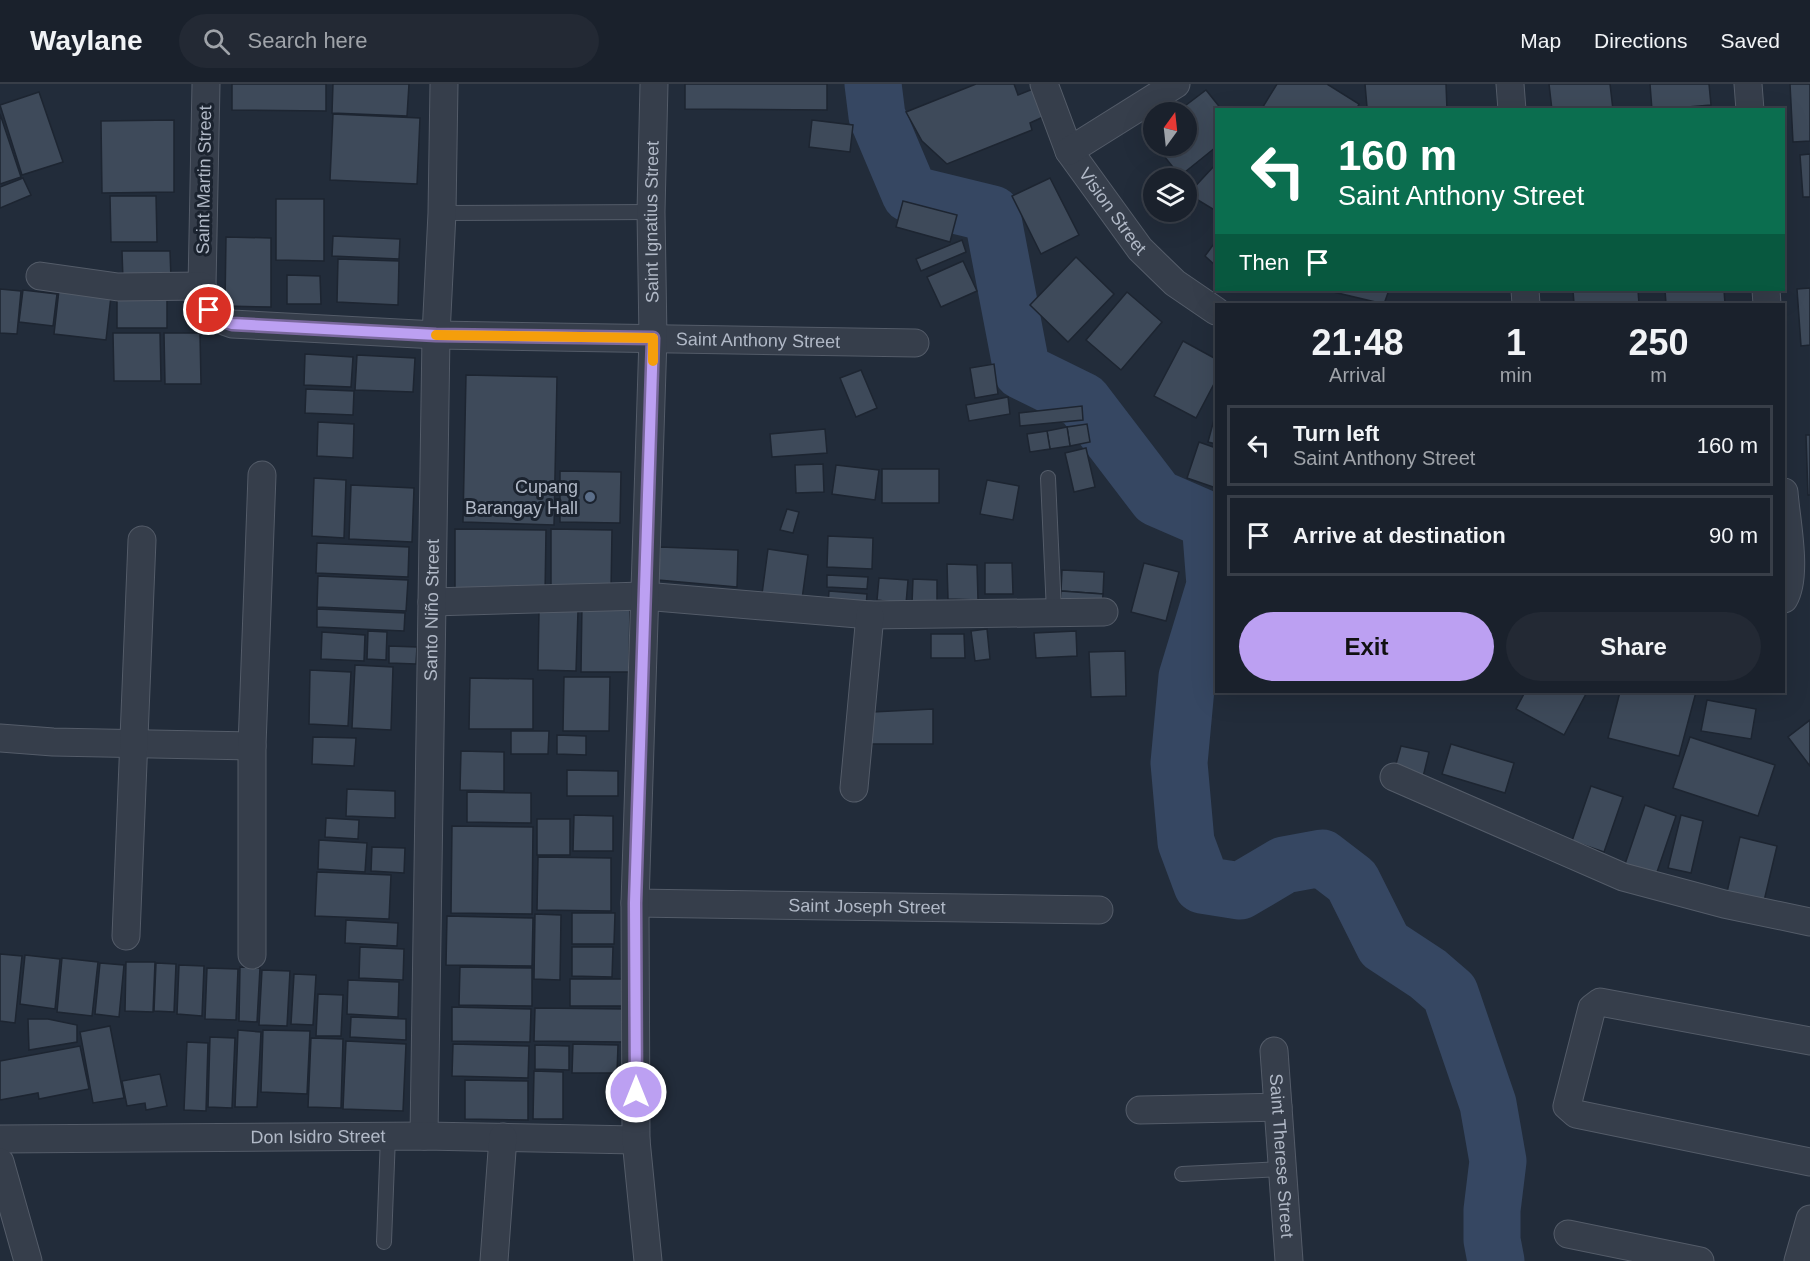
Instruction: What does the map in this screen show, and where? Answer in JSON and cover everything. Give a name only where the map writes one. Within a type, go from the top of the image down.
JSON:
[{"type":"street","name":"Saint Martin Street","points":[[206,84],[206,298]]},
{"type":"street","name":"Santo Niño Street","points":[[424,1136],[436,335],[442,213],[444,84]]},
{"type":"street","name":"Saint Ignatius Street","points":[[648,1261],[636,1140],[635,903],[653,338],[651,212],[654,84]]},
{"type":"street","name":"Vision Street","points":[[1044,84],[1069,151],[1140,249],[1175,283],[1215,310]]},
{"type":"street","points":[[1069,151],[1176,84]]},
{"type":"street","points":[[1510,84],[1512,108]]},
{"type":"street","points":[[1748,84],[1750,108]]},
{"type":"street","points":[[40,276],[206,298]]},
{"type":"street","name":"Saint Anthony Street","points":[[206,298],[223,321],[232,324],[436,335],[915,343]]},
{"type":"street","points":[[252,955],[252,746],[262,475]]},
{"type":"street","points":[[1785,505],[1790,568],[1788,591],[1785,597]]},
{"type":"street","points":[[126,936],[142,540]]},
{"type":"street","points":[[432,602],[644,596],[870,615],[1104,612]]},
{"type":"street","points":[[854,788],[870,615]]},
{"type":"street","points":[[0,738],[252,746]]},
{"type":"street","points":[[1394,777],[1630,880],[1724,904],[1810,922]]},
{"type":"street","name":"Saint Joseph Street","points":[[635,903],[1099,910]]},
{"type":"street","points":[[1810,1041],[1600,1002],[1592,1008],[1567,1106],[1576,1114],[1810,1162]]},
{"type":"street","name":"Saint Therese Street","points":[[1274,1051],[1289,1261]]},
{"type":"street","points":[[1140,1110],[1278,1107]]},
{"type":"street","name":"Don Isidro Street","points":[[0,1139],[424,1136],[636,1140]]},
{"type":"street","points":[[494,1261],[503,1137]]},
{"type":"street","points":[[0,1162],[28,1261]]},
{"type":"street","points":[[1798,1261],[1810,1219]]},
{"type":"street","points":[[1568,1234],[1700,1261]]},
{"type":"lane","points":[[442,213],[651,212]]},
{"type":"lane","points":[[1048,478],[1054,612]]},
{"type":"lane","points":[[384,1242],[388,1136]]},
{"type":"lane","points":[[1182,1174],[1283,1170]]},
{"type":"building","points":[[232,84],[326,84],[326,111],[232,110]]},
{"type":"building","points":[[333,84],[409,84],[407,116],[332,113]]},
{"type":"building","points":[[685,84],[827,84],[827,110],[685,109]]},
{"type":"building","points":[[976,84],[1014,84],[1018,95],[1033,89],[1043,117],[1030,123],[1032,130],[947,164],[922,141],[906,112]]},
{"type":"building","points":[[1277,84],[1327,84],[1359,104],[1357,108],[1262,108]]},
{"type":"building","points":[[1365,84],[1446,84],[1447,108],[1367,107]]},
{"type":"building","points":[[1549,84],[1610,84],[1613,108],[1552,108]]},
{"type":"building","points":[[1650,84],[1709,84],[1711,105],[1652,108]]},
{"type":"building","points":[[1790,84],[1810,84],[1810,141],[1793,142]]},
{"type":"building","points":[[1206,90],[1220,108],[1215,108],[1215,148],[1190,168],[1174,168],[1164,156],[1197,156],[1197,102],[1190,102]]},
{"type":"building","points":[[39,92],[63,162],[22,175],[0,105]]},
{"type":"building","points":[[0,114],[21,177],[0,184]]},
{"type":"building","points":[[333,114],[420,118],[417,184],[330,180]]},
{"type":"building","points":[[174,120],[174,192],[102,193],[101,121]]},
{"type":"building","points":[[812,120],[853,125],[850,152],[809,147]]},
{"type":"building","points":[[1810,154],[1810,197],[1803,197],[1800,155]]},
{"type":"building","points":[[1215,165],[1215,210],[1197,199],[1197,184]]},
{"type":"building","points":[[23,178],[31,195],[0,208],[0,187]]},
{"type":"building","points":[[1050,178],[1079,235],[1041,254],[1012,196]]},
{"type":"building","points":[[110,196],[156,196],[157,242],[111,242]]},
{"type":"building","points":[[276,199],[324,199],[324,261],[276,260]]},
{"type":"building","points":[[903,201],[957,215],[950,242],[896,227]]},
{"type":"building","points":[[333,236],[400,239],[399,259],[332,256]]},
{"type":"building","points":[[226,237],[271,238],[271,307],[225,306]]},
{"type":"building","points":[[962,240],[966,252],[921,271],[916,259]]},
{"type":"building","points":[[1215,242],[1215,265],[1205,256]]},
{"type":"building","points":[[122,251],[170,251],[171,279],[123,280]]},
{"type":"building","points":[[1076,257],[1114,294],[1068,342],[1030,305]]},
{"type":"building","points":[[338,259],[399,261],[398,305],[337,302]]},
{"type":"building","points":[[963,261],[977,291],[941,307],[927,277]]},
{"type":"building","points":[[287,275],[320,276],[321,304],[287,304]]},
{"type":"building","points":[[1810,288],[1810,345],[1801,346],[1797,289]]},
{"type":"building","points":[[0,289],[21,291],[17,334],[0,333]]},
{"type":"building","points":[[23,290],[57,294],[53,326],[19,322]]},
{"type":"building","points":[[59,290],[111,296],[106,340],[54,334]]},
{"type":"building","points":[[1329,291],[1389,291],[1384,303]]},
{"type":"building","points":[[1573,291],[1638,291],[1639,303],[1574,303]]},
{"type":"building","points":[[1665,291],[1724,291],[1725,303],[1666,303]]},
{"type":"building","points":[[1127,292],[1162,322],[1121,370],[1086,340]]},
{"type":"building","points":[[117,297],[167,297],[167,328],[117,328]]},
{"type":"building","points":[[113,333],[160,333],[161,381],[114,381]]},
{"type":"building","points":[[164,333],[200,333],[201,384],[165,384]]},
{"type":"building","points":[[1183,341],[1215,358],[1215,382],[1196,418],[1154,396]]},
{"type":"building","points":[[305,354],[353,357],[351,387],[304,385]]},
{"type":"building","points":[[357,355],[415,358],[413,392],[355,390]]},
{"type":"building","points":[[994,364],[998,394],[975,398],[970,368]]},
{"type":"building","points":[[861,370],[877,408],[856,417],[840,378]]},
{"type":"building","points":[[466,375],[557,377],[554,525],[463,522]]},
{"type":"building","points":[[306,389],[354,391],[353,415],[305,413]]},
{"type":"building","points":[[1008,397],[1010,414],[969,421],[966,405]]},
{"type":"building","points":[[1082,406],[1083,420],[1020,426],[1019,413]]},
{"type":"building","points":[[1215,416],[1215,444],[1208,442]]},
{"type":"building","points":[[318,422],[354,424],[353,458],[317,456]]},
{"type":"building","points":[[1087,424],[1090,442],[1070,446],[1067,427]]},
{"type":"building","points":[[1067,427],[1070,446],[1050,449],[1047,431]]},
{"type":"building","points":[[825,429],[827,453],[772,457],[770,434]]},
{"type":"building","points":[[1047,431],[1050,449],[1030,452],[1027,434]]},
{"type":"building","points":[[1806,435],[1810,435],[1810,495],[1808,495]]},
{"type":"building","points":[[1199,442],[1215,448],[1215,488],[1187,478]]},
{"type":"building","points":[[1086,448],[1095,487],[1074,492],[1065,453]]},
{"type":"building","points":[[823,464],[824,492],[796,493],[795,465]]},
{"type":"building","points":[[836,465],[879,470],[875,500],[832,494]]},
{"type":"building","points":[[882,469],[939,469],[939,503],[882,503]]},
{"type":"building","name":"Cupang Barangay Hall","points":[[560,471],[621,472],[620,523],[560,522]]},
{"type":"building","points":[[314,478],[346,480],[344,538],[312,536]]},
{"type":"building","points":[[987,480],[1019,486],[1013,520],[980,514]]},
{"type":"building","points":[[351,485],[414,488],[412,542],[349,539]]},
{"type":"building","points":[[787,509],[799,512],[793,533],[780,530]]},
{"type":"building","points":[[455,529],[546,530],[545,595],[455,593]]},
{"type":"building","points":[[551,529],[612,530],[611,590],[551,589]]},
{"type":"building","points":[[828,536],[873,538],[872,569],[827,567]]},
{"type":"building","points":[[317,543],[409,547],[408,577],[316,573]]},
{"type":"building","points":[[660,547],[738,550],[737,587],[658,580]]},
{"type":"building","points":[[768,549],[808,555],[802,599],[762,594]]},
{"type":"building","points":[[985,563],[1012,563],[1013,594],[985,594]]},
{"type":"building","points":[[1144,563],[1179,572],[1166,621],[1131,612]]},
{"type":"building","points":[[947,564],[977,565],[978,600],[948,599]]},
{"type":"building","points":[[1062,570],[1104,572],[1103,594],[1061,591]]},
{"type":"building","points":[[827,575],[868,577],[867,589],[827,587]]},
{"type":"building","points":[[318,576],[408,580],[406,611],[317,607]]},
{"type":"building","points":[[879,578],[908,580],[906,604],[877,600]]},
{"type":"building","points":[[913,579],[937,580],[937,604],[912,604]]},
{"type":"building","points":[[829,591],[867,594],[866,607],[828,604]]},
{"type":"building","points":[[1061,591],[1103,594],[1102,609],[1060,606]]},
{"type":"building","points":[[582,604],[630,604],[629,672],[581,672]]},
{"type":"building","points":[[317,609],[405,613],[404,631],[317,627]]},
{"type":"building","points":[[539,611],[578,611],[576,671],[538,670]]},
{"type":"building","points":[[987,629],[990,659],[975,661],[971,631]]},
{"type":"building","points":[[368,631],[387,632],[386,660],[367,659]]},
{"type":"building","points":[[1076,631],[1077,656],[1036,658],[1034,633]]},
{"type":"building","points":[[322,632],[365,635],[364,661],[321,659]]},
{"type":"building","points":[[931,634],[964,634],[965,658],[931,658]]},
{"type":"building","points":[[389,646],[417,647],[416,664],[389,663]]},
{"type":"building","points":[[1125,651],[1126,696],[1091,697],[1089,652]]},
{"type":"building","points":[[355,665],[393,667],[391,730],[352,728]]},
{"type":"building","points":[[310,670],[351,672],[348,726],[309,724]]},
{"type":"building","points":[[564,677],[610,677],[609,731],[563,731]]},
{"type":"building","points":[[470,678],[533,679],[533,729],[469,729]]},
{"type":"building","points":[[1524,693],[1586,693],[1564,735],[1516,709]]},
{"type":"building","points":[[1620,693],[1696,693],[1679,756],[1608,738]]},
{"type":"building","points":[[1707,700],[1756,709],[1751,739],[1701,731]]},
{"type":"building","points":[[933,709],[933,744],[871,744],[872,712]]},
{"type":"building","points":[[1810,720],[1810,766],[1788,737]]},
{"type":"building","points":[[511,731],[549,731],[548,754],[511,754]]},
{"type":"building","points":[[557,735],[586,736],[586,755],[557,754]]},
{"type":"building","points":[[313,737],[356,738],[354,766],[312,764]]},
{"type":"building","points":[[1690,737],[1775,765],[1758,816],[1673,788]]},
{"type":"building","points":[[1451,744],[1514,763],[1505,793],[1442,774]]},
{"type":"building","points":[[1401,746],[1429,752],[1423,777],[1394,771]]},
{"type":"building","points":[[461,751],[504,752],[504,791],[460,790]]},
{"type":"building","points":[[567,770],[618,771],[618,796],[567,796]]},
{"type":"building","points":[[1591,786],[1623,797],[1604,852],[1572,841]]},
{"type":"building","points":[[347,789],[395,791],[395,818],[346,816]]},
{"type":"building","points":[[467,792],[531,793],[531,823],[467,822]]},
{"type":"building","points":[[1645,805],[1676,816],[1654,881],[1623,870]]},
{"type":"building","points":[[574,815],[613,816],[613,851],[573,851]]},
{"type":"building","points":[[1681,815],[1703,821],[1691,873],[1668,868]]},
{"type":"building","points":[[326,818],[359,820],[358,839],[325,837]]},
{"type":"building","points":[[537,819],[570,819],[570,855],[537,855]]},
{"type":"building","points":[[452,826],[533,827],[532,914],[451,913]]},
{"type":"building","points":[[1740,837],[1777,846],[1764,901],[1727,892]]},
{"type":"building","points":[[319,840],[367,843],[365,872],[318,869]]},
{"type":"building","points":[[372,847],[405,848],[404,873],[371,871]]},
{"type":"building","points":[[538,857],[611,858],[611,911],[537,910]]},
{"type":"building","points":[[317,872],[391,875],[389,919],[315,916]]},
{"type":"building","points":[[572,913],[615,913],[614,944],[572,944]]},
{"type":"building","points":[[535,914],[561,915],[560,980],[534,979]]},
{"type":"building","points":[[447,916],[533,918],[532,966],[446,965]]},
{"type":"building","points":[[346,920],[398,923],[397,946],[345,943]]},
{"type":"building","points":[[360,947],[404,949],[403,980],[359,978]]},
{"type":"building","points":[[572,947],[613,947],[612,977],[572,976]]},
{"type":"building","points":[[0,954],[22,956],[15,1023],[0,1021]]},
{"type":"building","points":[[25,955],[60,959],[55,1009],[20,1004]]},
{"type":"building","points":[[62,958],[98,962],[92,1016],[57,1012]]},
{"type":"building","points":[[126,962],[155,962],[153,1012],[125,1011]]},
{"type":"building","points":[[100,963],[124,965],[119,1017],[95,1014]]},
{"type":"building","points":[[156,963],[176,964],[174,1012],[154,1011]]},
{"type":"building","points":[[179,965],[204,966],[202,1016],[177,1014]]},
{"type":"building","points":[[240,967],[260,968],[257,1022],[239,1021]]},
{"type":"building","points":[[460,967],[532,968],[532,1006],[459,1005]]},
{"type":"building","points":[[207,968],[238,969],[236,1020],[205,1019]]},
{"type":"building","points":[[262,970],[290,971],[287,1026],[259,1025]]},
{"type":"building","points":[[294,974],[316,975],[313,1025],[291,1024]]},
{"type":"building","points":[[570,979],[623,979],[623,1006],[570,1006]]},
{"type":"building","points":[[348,980],[399,982],[398,1017],[347,1014]]},
{"type":"building","points":[[318,994],[343,995],[341,1036],[316,1036]]},
{"type":"building","points":[[452,1007],[531,1009],[530,1042],[452,1041]]},
{"type":"building","points":[[535,1008],[625,1009],[625,1042],[534,1041]]},
{"type":"building","points":[[351,1017],[406,1019],[406,1040],[350,1037]]},
{"type":"building","points":[[28,1019],[48,1019],[77,1025],[77,1042],[29,1050]]},
{"type":"building","points":[[110,1026],[124,1098],[93,1103],[80,1032]]},
{"type":"building","points":[[238,1030],[261,1032],[257,1107],[235,1107]]},
{"type":"building","points":[[263,1030],[310,1031],[307,1094],[261,1092]]},
{"type":"building","points":[[210,1037],[235,1038],[232,1108],[208,1107]]},
{"type":"building","points":[[311,1038],[343,1039],[341,1108],[308,1107]]},
{"type":"building","points":[[346,1041],[406,1044],[403,1111],[343,1109]]},
{"type":"building","points":[[187,1042],[208,1043],[206,1111],[184,1110]]},
{"type":"building","points":[[453,1044],[529,1046],[528,1078],[452,1076]]},
{"type":"building","points":[[573,1044],[618,1045],[617,1073],[572,1073]]},
{"type":"building","points":[[535,1045],[569,1046],[569,1070],[535,1069]]},
{"type":"building","points":[[80,1046],[89,1089],[39,1099],[38,1093],[0,1100],[0,1061]]},
{"type":"building","points":[[534,1071],[563,1072],[563,1119],[533,1119]]},
{"type":"building","points":[[160,1074],[167,1106],[146,1110],[145,1103],[127,1106],[122,1081]]},
{"type":"building","points":[[465,1080],[528,1081],[528,1120],[465,1119]]},
{"type":"waterway","points":[[873,84],[877,116],[910,194],[992,214],[1022,371],[1083,401],[1157,498],[1210,521],[1215,585],[1187,677],[1179,763],[1186,842],[1202,885],[1240,891],[1284,865],[1322,858],[1352,881],[1384,945],[1428,974],[1450,993],[1488,1104],[1498,1161],[1492,1210],[1492,1240],[1496,1261]]},
{"type":"slow traffic","points":[[436,335],[653,338],[653,361]]},
{"type":"place","name":"Cupang Barangay Hall","points":[[590,497]]},
{"type":"route","points":[[209,310],[218,318],[232,324],[436,335],[653,338],[635,903],[636,1092]]}]
